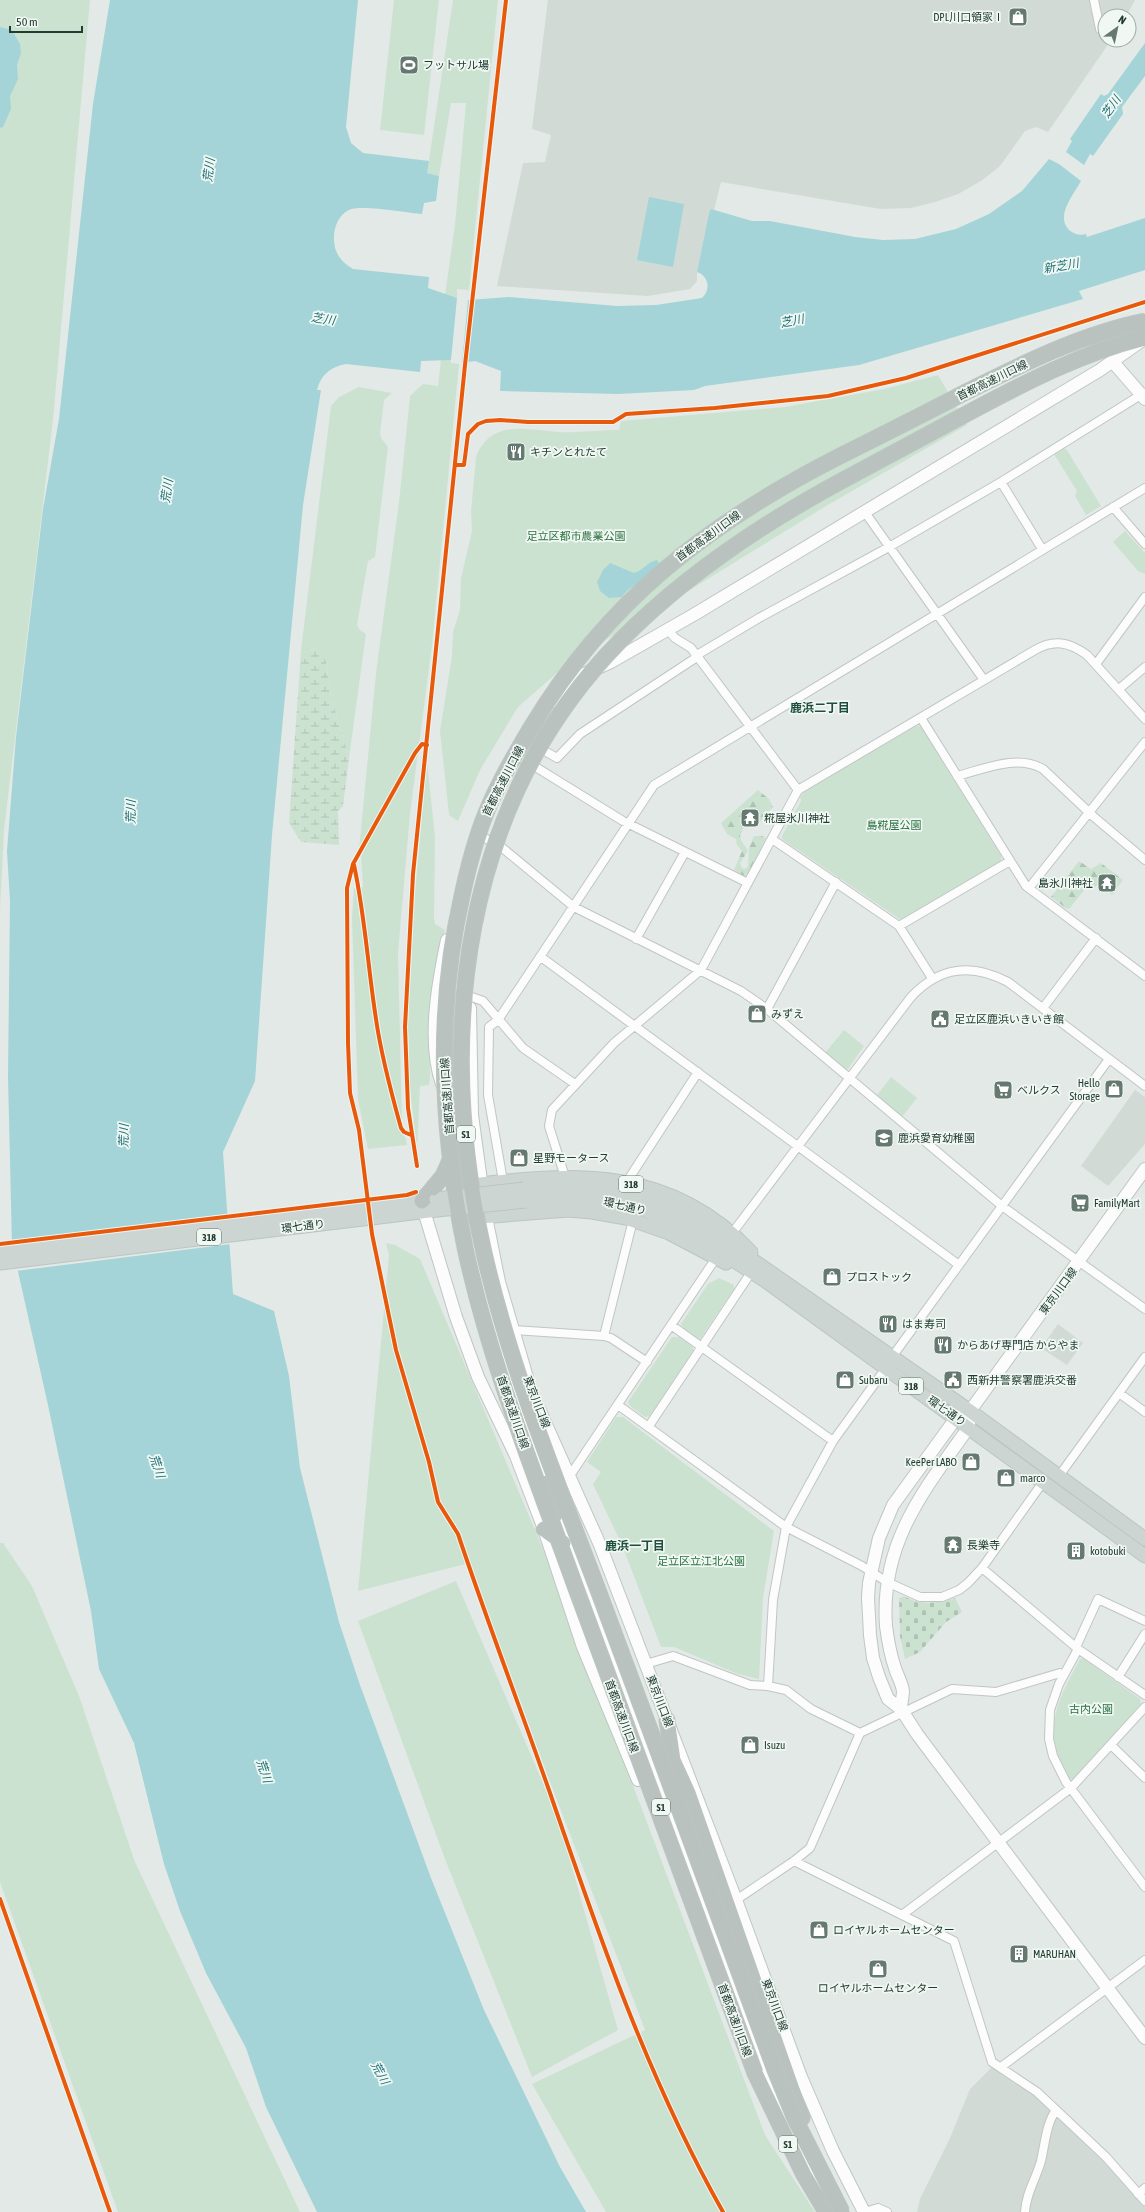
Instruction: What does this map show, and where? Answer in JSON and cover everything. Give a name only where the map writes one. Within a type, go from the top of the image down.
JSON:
[{"type":"highway","name":"首都高速川口線","points":[[826,2212],[783,2134],[755,2073],[632,1744],[511,1410],[475,1291],[455,1192],[446,1104],[444,1033],[450,955],[470,860],[477,835],[496,790],[526,736],[556,688],[587,648],[643,587],[686,551],[753,503],[794,480],[1003,373],[1086,338],[1145,321]]},
{"type":"highway","name":"首都高速川口線","points":[[842,2212],[795,2119],[775,2070],[554,1474],[520,1378],[492,1286],[482,1240],[469,1164],[465,1118],[462,1058],[464,988],[472,928],[492,853],[504,822],[540,748],[572,698],[598,666],[617,644],[663,600],[689,578],[735,544],[763,525],[810,498],[1029,380],[1091,353],[1145,337]]},
{"type":"highway","points":[[427,1203],[443,1176],[453,1149],[452,1034],[460,945],[479,864],[498,809],[517,768],[566,688],[623,619],[665,580],[728,532],[810,482],[954,407],[1003,373]]},
{"type":"highway","points":[[450,1105],[448,1070],[449,999],[459,928],[476,855],[486,825],[498,809]]},
{"type":"highway","name":"S1","points":[[546,1483],[563,1543],[749,2044],[755,2073]]},
{"type":"highway","points":[[544,1530],[563,1543]]},
{"type":"highway","points":[[668,1720],[673,1760],[688,1793],[752,1983],[819,2169]]},
{"type":"main road","name":"318","points":[[465,1186],[504,1180],[565,1176],[626,1183],[671,1195],[688,1202],[721,1222],[733,1232],[769,1271]]},
{"type":"main road","name":"環七通り","points":[[0,1252],[427,1203],[525,1195],[570,1186],[609,1190],[660,1204],[701,1224],[769,1271],[889,1363],[956,1418],[1145,1556]]},
{"type":"main road","name":"環七通り","points":[[525,1195],[588,1199],[624,1205],[648,1211],[674,1222],[748,1269],[889,1363],[970,1411],[1145,1539]]},
{"type":"main road","name":"環七通り","points":[[0,1263],[427,1203]]},
{"type":"main road","name":"318","points":[[468,1218],[568,1210],[592,1212],[633,1220],[669,1233],[716,1258],[748,1269]]},
{"type":"street","points":[[1094,0],[1097,14]]},
{"type":"street","points":[[611,662],[1113,362],[1145,337]]},
{"type":"street","points":[[543,750],[558,758],[563,755],[580,734],[697,655],[759,618],[889,547],[1001,482],[1144,395],[1113,362]]},
{"type":"street","points":[[1001,482],[1042,549]]},
{"type":"street","points":[[504,1180],[488,1095],[488,1027],[498,1020],[654,785],[1145,488]]},
{"type":"street","points":[[1113,508],[1145,544]]},
{"type":"street","points":[[864,511],[984,680]]},
{"type":"street","points":[[1096,664],[1145,597]]},
{"type":"street","points":[[667,629],[675,638],[691,648],[697,655],[798,790]]},
{"type":"street","points":[[565,1176],[549,1126],[549,1117],[554,1106],[614,1043],[701,970],[798,790],[1035,650],[1052,643],[1064,642],[1076,647],[1096,664],[1145,719]]},
{"type":"street","name":"東京川口線","points":[[611,662],[590,680],[577,697],[543,750],[534,767],[513,812],[500,846],[476,940],[469,996],[472,1115],[486,1217],[499,1282],[531,1391],[600,1545],[668,1720],[801,2077],[833,2151],[864,2212]]},
{"type":"street","name":"東京川口線","points":[[611,662],[584,674],[553,700],[510,752],[495,780],[474,833],[459,879],[439,977],[435,1053],[437,1067],[450,1105],[458,1139],[468,1218],[478,1266],[495,1330],[530,1439],[726,1972],[786,2122],[835,2212]]},
{"type":"street","points":[[1119,689],[1145,667]]},
{"type":"street","points":[[921,718],[1010,861],[1029,888],[1145,976]]},
{"type":"street","points":[[1029,888],[1145,742]]},
{"type":"street","points":[[510,752],[628,824],[748,883]]},
{"type":"street","points":[[957,776],[1009,763],[1033,764],[1043,769],[1088,812],[1145,860]]},
{"type":"street","points":[[474,833],[500,846],[574,907],[742,991],[767,1009],[1002,1206],[1145,1310]]},
{"type":"street","points":[[772,839],[899,926],[932,978]]},
{"type":"street","points":[[636,938],[685,852]]},
{"type":"street","points":[[899,926],[1010,861]]},
{"type":"street","points":[[767,1009],[836,882]]},
{"type":"street","points":[[1043,1008],[1096,938]]},
{"type":"street","points":[[541,957],[959,1265]]},
{"type":"street","points":[[733,1232],[911,997],[932,978],[957,970],[969,970],[987,972],[1008,982],[1145,1086]]},
{"type":"street","points":[[469,996],[482,1001],[523,1048],[576,1084]]},
{"type":"street","points":[[768,1686],[773,1600],[786,1526],[833,1441],[1109,1059]]},
{"type":"street","points":[[626,1183],[631,1173],[698,1072]]},
{"type":"street","name":"東京川口線","points":[[956,1418],[970,1411],[1079,1263],[1145,1169]]},
{"type":"street","points":[[427,1203],[456,1317],[475,1369],[516,1456],[544,1530],[583,1647],[678,1874],[726,1972]]},
{"type":"street","points":[[604,1336],[633,1220]]},
{"type":"street","points":[[569,1477],[716,1258]]},
{"type":"street","points":[[649,1426],[701,1347],[748,1269]]},
{"type":"street","points":[[671,1326],[833,1441]]},
{"type":"street","points":[[514,1330],[604,1336],[611,1338],[647,1362]]},
{"type":"street","points":[[1059,1476],[1145,1357]]},
{"type":"street","points":[[1119,1393],[1145,1412]]},
{"type":"street","points":[[618,1405],[786,1526],[887,1582],[920,1597],[942,1597],[964,1587],[982,1568],[1043,1482]]},
{"type":"street","points":[[902,1711],[903,1689],[891,1656],[888,1640],[886,1600],[887,1582],[895,1548],[908,1516],[933,1477],[969,1427],[970,1411]]},
{"type":"street","points":[[956,1418],[893,1505],[879,1538],[871,1572],[868,1598],[873,1658],[888,1699],[902,1711],[1145,2038]]},
{"type":"street","points":[[982,1568],[1077,1648],[1145,1696]]},
{"type":"street","points":[[1145,1621],[1098,1599],[1050,1710],[1049,1739],[1056,1764],[1071,1788],[1145,1887]]},
{"type":"street","points":[[1118,1677],[1145,1634]]},
{"type":"street","points":[[646,1664],[673,1656],[750,1685],[768,1686],[786,1690],[811,1709],[860,1733]]},
{"type":"street","points":[[736,1900],[794,1862],[810,1848],[860,1733],[902,1711],[952,1689],[996,1692],[1060,1673],[1064,1675]]},
{"type":"street","points":[[902,1915],[1071,1788],[1145,1707]]},
{"type":"street","points":[[1111,1745],[1145,1778]]},
{"type":"street","points":[[794,1862],[954,1941],[992,2062],[1037,2092],[1106,2156],[1145,2201]]},
{"type":"street","points":[[1001,2067],[1145,1960]]},
{"type":"street","points":[[1026,2212],[1026,2198],[1040,2163],[1051,2117],[1056,2110]]},
{"type":"street","points":[[1138,2194],[1145,2188]]},
{"type":"street","points":[[864,2212],[878,2208],[887,2212]]},
{"type":"shaded area","points":[[548,0],[1135,0],[1130,8],[1097,8],[1097,48],[1106,48],[1048,132],[1036,127],[1025,131],[1000,166],[981,181],[958,194],[911,208],[881,209],[721,182],[714,210],[711,210],[709,213],[697,272],[697,281],[690,289],[648,296],[497,286],[523,163],[545,162],[551,135],[532,129]]},
{"type":"shaded area","points":[[1135,1090],[1145,1097],[1145,1144],[1108,1186],[1081,1166]]},
{"type":"shaded area","points":[[1058,1324],[1083,1343],[1067,1365],[1041,1348]]},
{"type":"shaded area","points":[[992,2067],[1035,2096],[1106,2164],[1145,2207],[1145,2212],[917,2212],[920,2199],[950,2138],[970,2089]]},
{"type":"green space","points":[[0,0],[90,0],[53,420],[4,830],[0,910]]},
{"type":"green space","name":"フットサル場","points":[[394,0],[439,0],[424,135],[380,130]]},
{"type":"green space","points":[[453,0],[498,0],[469,290],[457,289],[457,298],[445,295],[455,225],[466,103],[451,103],[439,176],[427,173]]},
{"type":"green space","points":[[441,360],[451,360],[451,363],[459,364],[432,645],[410,814],[398,953],[402,1125],[407,1145],[368,1149],[358,1099],[352,918],[354,888],[363,887],[361,853],[359,850],[376,673],[399,502],[410,396],[423,384],[438,386]]},
{"type":"green space","name":"足立区都市農業公園","points":[[938,375],[967,425],[826,506],[664,606],[600,643],[558,672],[518,707],[480,770],[458,821],[449,815],[440,731],[452,656],[453,632],[460,610],[461,578],[472,531],[471,511],[476,457],[483,445],[491,436],[501,431],[512,429],[560,432],[619,430],[621,421],[785,407],[884,389]]},
{"type":"green space","points":[[359,387],[392,393],[384,400],[380,433],[381,438],[388,447],[375,557],[368,561],[357,625],[360,630],[366,634],[349,758],[331,696],[326,662],[317,649],[301,650],[331,406],[339,397]]},
{"type":"green space","points":[[1064,448],[1067,450],[1101,506],[1086,515],[1075,496],[1077,491],[1054,454]]},
{"type":"green space","points":[[1125,531],[1145,553],[1145,574],[1138,571],[1113,542]]},
{"type":"green space","points":[[317,649],[322,652],[326,662],[331,696],[349,758],[343,806],[338,811],[339,845],[301,842],[289,823],[301,650]]},
{"type":"green space","name":"島糀屋公園","points":[[915,725],[921,727],[1001,856],[1001,863],[901,920],[782,839],[782,836],[801,801],[800,797],[805,791]]},
{"type":"green space","points":[[427,762],[435,837],[434,918],[435,924],[445,930],[438,959],[432,1001],[429,1050],[430,1080],[429,1085],[420,1086],[417,1150],[409,1079],[407,980]]},
{"type":"green space","points":[[758,790],[769,799],[773,807],[759,823],[747,820],[740,835],[741,840],[748,851],[740,863],[742,868],[745,869],[748,866],[749,848],[754,836],[762,836],[766,838],[749,873],[744,876],[734,870],[742,851],[737,845],[736,839],[727,834],[721,823]]},
{"type":"green space","points":[[1079,861],[1091,869],[1101,863],[1123,880],[1112,895],[1109,892],[1111,889],[1101,882],[1095,887],[1085,889],[1070,908],[1067,909],[1051,897]]},
{"type":"green space","points":[[844,1030],[864,1046],[848,1069],[845,1069],[825,1053]]},
{"type":"green space","points":[[891,1077],[917,1098],[902,1117],[877,1095]]},
{"type":"green space","points":[[386,1243],[395,1245],[420,1259],[549,1563],[765,2135],[815,2212],[606,2212],[532,2084],[645,2030],[474,1583],[470,1563],[358,1591],[389,1255]]},
{"type":"green space","points":[[719,1278],[734,1285],[734,1289],[700,1339],[689,1333],[681,1324],[708,1284]]},
{"type":"green space","points":[[672,1337],[679,1337],[693,1347],[693,1351],[650,1416],[645,1417],[630,1406],[628,1402]]},
{"type":"green space","name":"足立区立江北公園","points":[[616,1417],[623,1417],[774,1531],[763,1598],[759,1679],[738,1674],[674,1647],[661,1647],[622,1545],[593,1484],[601,1472],[587,1462]]},
{"type":"green space","points":[[0,1543],[3,1543],[32,1586],[79,1696],[135,1862],[300,2212],[118,2212],[0,1882]]},
{"type":"green space","points":[[456,1581],[558,1818],[618,2030],[532,2077],[445,1859],[358,1621]]},
{"type":"green space","points":[[904,1596],[916,1601],[929,1603],[955,1598],[962,1612],[946,1622],[920,1652],[905,1659],[900,1636],[899,1598]]},
{"type":"green space","name":"古内公園","points":[[1083,1658],[1140,1699],[1141,1704],[1074,1780],[1069,1779],[1060,1762],[1054,1732],[1055,1718],[1064,1690],[1071,1675],[1080,1659]]},
{"type":"water","points":[[110,0],[358,0],[346,127],[351,143],[363,153],[429,161],[427,173],[439,176],[436,201],[424,203],[422,214],[373,208],[355,208],[345,212],[342,215],[334,232],[335,246],[338,254],[342,261],[353,269],[429,277],[428,288],[457,298],[451,360],[421,361],[420,372],[346,364],[331,369],[327,372],[321,380],[317,390],[321,390],[303,505],[272,835],[255,1081],[223,1152],[233,1294],[274,1311],[289,1376],[300,1468],[339,1622],[360,1685],[431,1878],[484,2010],[560,2167],[586,2212],[317,2212],[266,2107],[246,2048],[206,1973],[180,1911],[164,1864],[134,1743],[99,1669],[91,1611],[48,1405],[12,1245],[8,1077],[10,901],[7,851],[16,737],[43,509],[59,419],[93,104]]},
{"type":"water","points":[[0,27],[12,30],[20,44],[21,53],[17,65],[18,79],[10,96],[11,109],[3,127],[0,128]]},
{"type":"water","name":"芝川","points":[[1145,43],[1145,76],[1122,107],[1123,114],[1093,156],[1090,154],[1084,165],[1066,152],[1072,141],[1070,139],[1101,94],[1104,96],[1108,94]]},
{"type":"water","points":[[1049,159],[1059,164],[1081,181],[1067,205],[1064,218],[1065,224],[1069,230],[1075,234],[1086,234],[1087,237],[1145,218],[1145,270],[1079,291],[1083,299],[859,365],[705,386],[694,390],[618,394],[500,391],[501,371],[475,361],[462,363],[468,300],[509,297],[617,306],[656,305],[702,298],[708,287],[704,277],[697,272],[711,209],[752,221],[770,221],[855,237],[883,240],[915,239],[956,229],[989,214],[1022,191]]},
{"type":"water","points":[[649,197],[684,204],[673,267],[637,260]]},
{"type":"water","points":[[657,560],[662,568],[654,582],[635,585],[622,597],[609,598],[600,591],[597,582],[603,570],[610,563],[634,573],[651,562]]},
{"type":"pier","points":[[229,1214],[231,1244],[16,1271],[10,1245],[10,1241]]},
{"type":"cycle path","points":[[417,1166],[408,1108],[405,1027],[413,874],[465,365],[506,0]]},
{"type":"cycle path","points":[[456,465],[464,465],[468,434],[478,424],[486,421],[613,422],[626,414],[715,408],[828,396],[906,378],[1145,302]]},
{"type":"cycle path","points":[[427,745],[422,744],[415,753],[353,864],[347,888],[348,1043],[350,1093],[359,1130],[372,1234],[396,1350],[429,1462],[438,1502],[458,1534],[606,1953],[648,2059],[671,2111],[723,2212]]},
{"type":"cycle path","points":[[354,865],[361,903],[376,1019],[383,1060],[401,1128],[404,1132],[411,1135]]},
{"type":"cycle path","points":[[0,1244],[407,1195],[416,1192]]},
{"type":"cycle path","points":[[0,1899],[110,2212]]},
{"type":"place","name":"DPL川口領家Ⅰ","points":[[1018,17]]},
{"type":"place","name":"フットサル場","points":[[409,65]]},
{"type":"place","name":"キチンとれたて","points":[[516,452]]},
{"type":"place","name":"糀屋氷川神社","points":[[750,818]]},
{"type":"place","name":"島氷川神社","points":[[1107,883]]},
{"type":"place","name":"みずえ","points":[[757,1014]]},
{"type":"place","name":"足立区鹿浜いきいき館","points":[[940,1019]]},
{"type":"place","name":"Hello Storage","points":[[1114,1089]]},
{"type":"place","name":"ベルクス","points":[[1003,1090]]},
{"type":"place","name":"鹿浜愛育幼稚園","points":[[884,1138]]},
{"type":"place","name":"星野モータース","points":[[519,1158]]},
{"type":"place","name":"FamilyMart","points":[[1080,1203]]},
{"type":"place","name":"プロストック","points":[[832,1277]]},
{"type":"place","name":"はま寿司","points":[[888,1324]]},
{"type":"place","name":"からあげ専門店 からやま","points":[[943,1345]]},
{"type":"place","name":"Subaru","points":[[845,1380]]},
{"type":"place","name":"西新井警察署鹿浜交番","points":[[953,1380]]},
{"type":"place","name":"KeePer LABO","points":[[971,1462]]},
{"type":"place","name":"marco","points":[[1006,1478]]},
{"type":"place","name":"長樂寺","points":[[953,1545]]},
{"type":"place","name":"kotobuki","points":[[1076,1551]]},
{"type":"place","name":"Isuzu","points":[[750,1745]]},
{"type":"place","name":"ロイヤル ホームセンター","points":[[819,1930]]},
{"type":"place","name":"MARUHAN","points":[[1019,1954]]},
{"type":"place","name":"ロイヤルホームセンター","points":[[878,1969]]},
{"type":"district","name":"鹿浜二丁目","points":[[820,708]]},
{"type":"district","name":"鹿浜一丁目","points":[[635,1546]]},
{"type":"water label","name":"荒川","points":[[209,170]]},
{"type":"water label","name":"新芝川","points":[[1061,266]]},
{"type":"water label","name":"荒川","points":[[167,491]]},
{"type":"water label","name":"荒川","points":[[131,812]]},
{"type":"water label","name":"荒川","points":[[124,1136]]},
{"type":"water label","name":"荒川","points":[[157,1466]]},
{"type":"water label","name":"荒川","points":[[264,1771]]},
{"type":"water label","name":"荒川","points":[[380,2073]]}]
